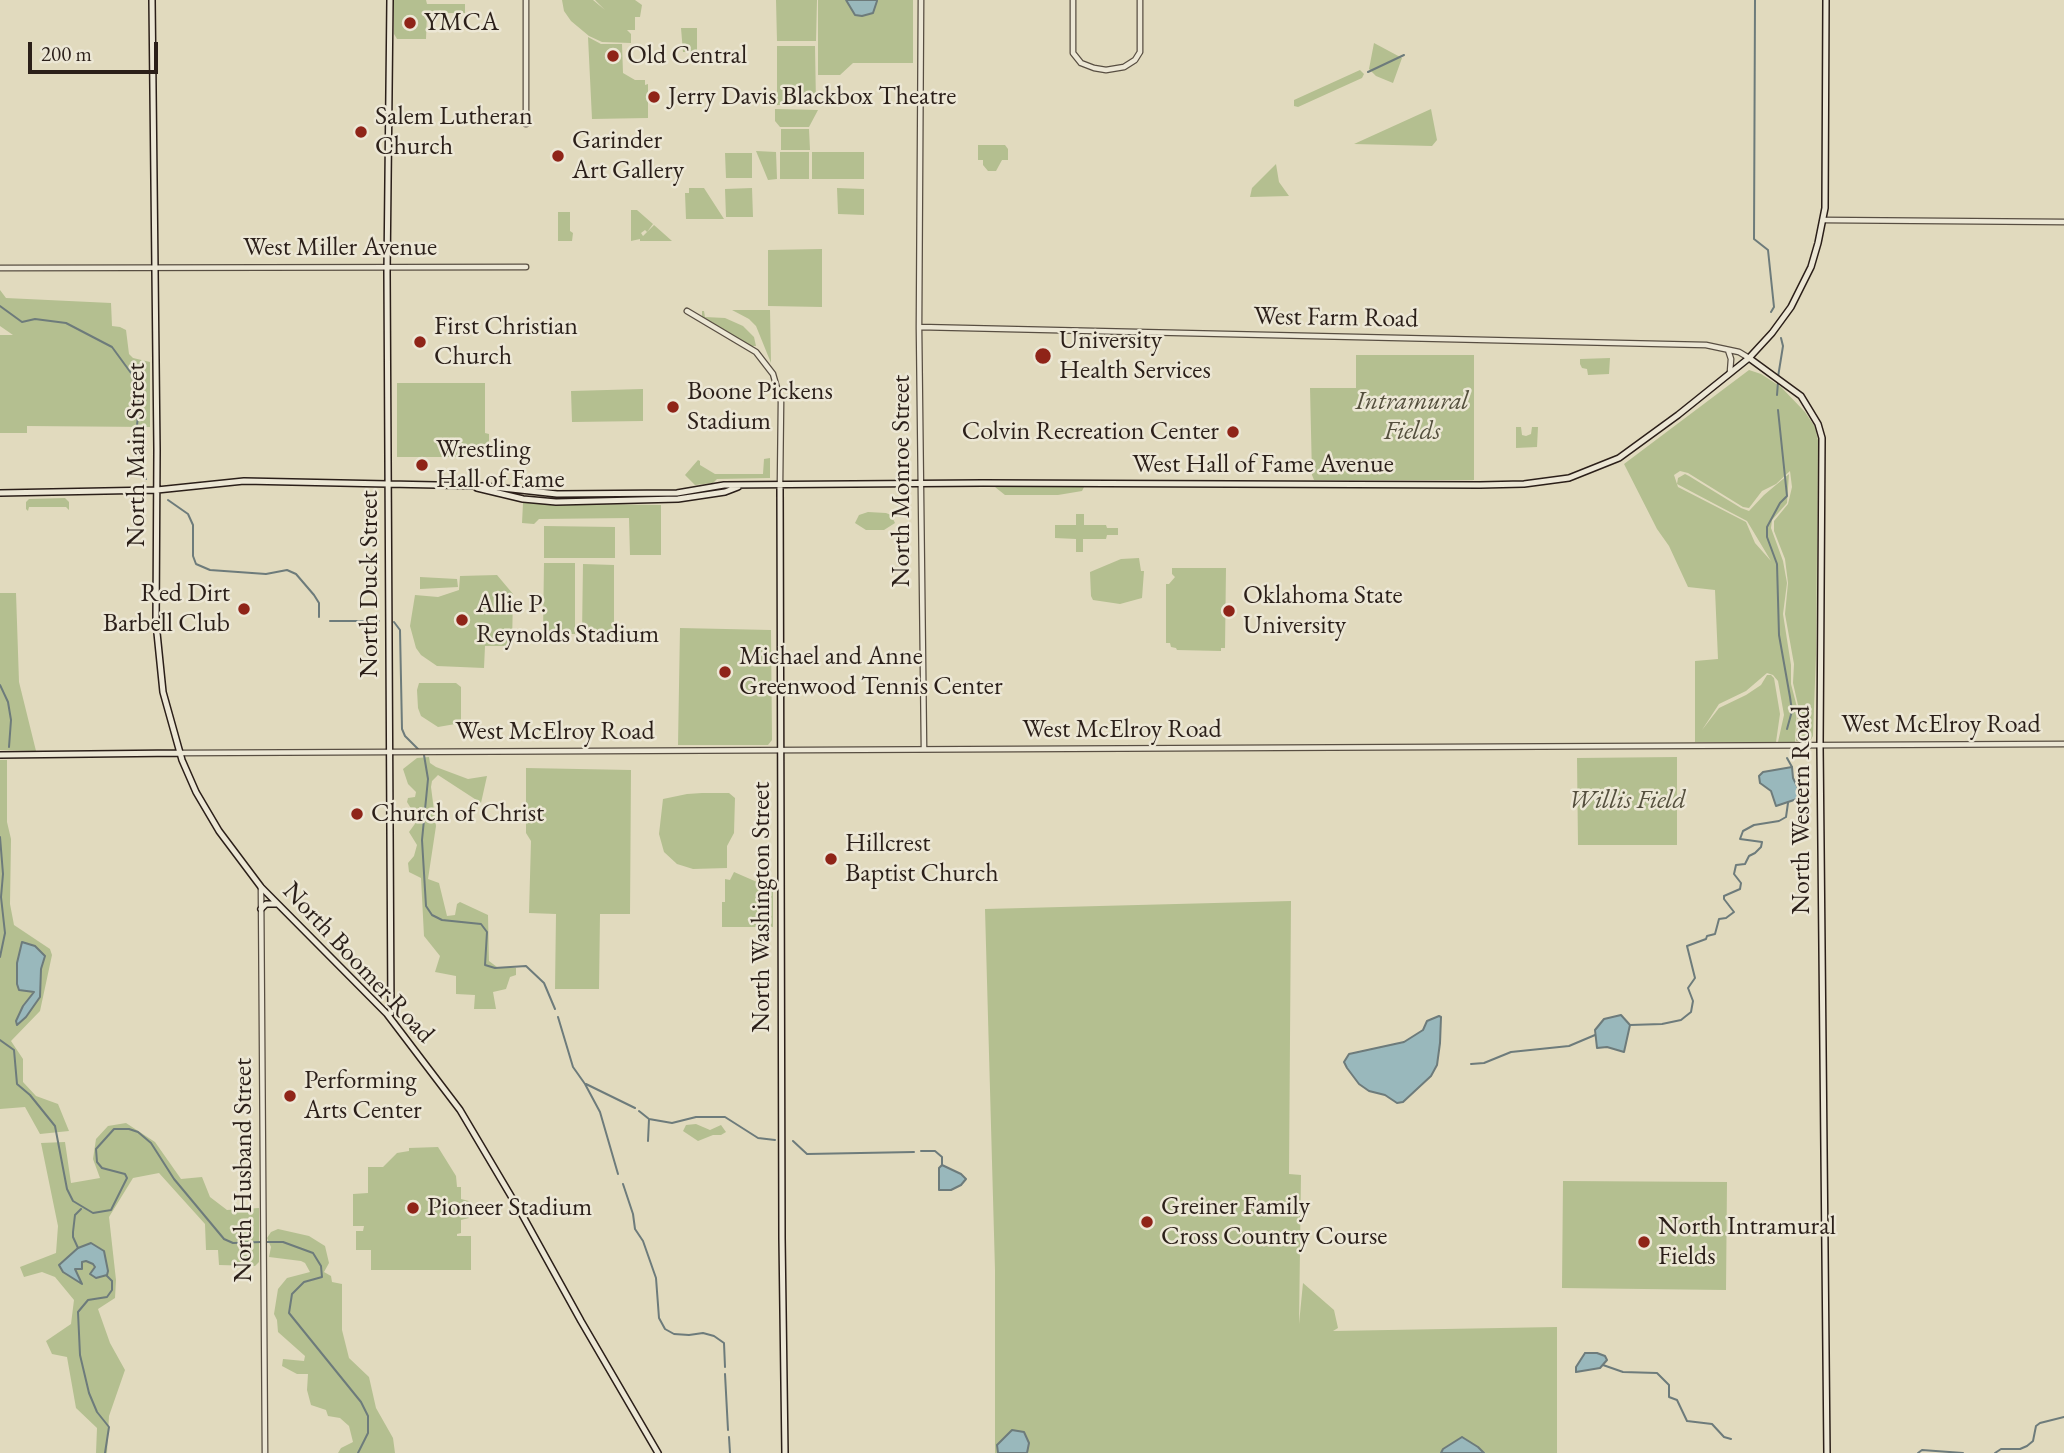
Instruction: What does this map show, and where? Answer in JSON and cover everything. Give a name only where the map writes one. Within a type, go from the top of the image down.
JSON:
[{"type":"main road","name":"North Main Street","points":[[152,0],[156,623],[163,692],[180,753]]},
{"type":"main road","name":"North Duck Street","points":[[390,0],[387,267],[391,1013]]},
{"type":"main road","points":[[1749,358],[1791,307],[1811,267],[1823,220],[1826,0]]},
{"type":"main road","name":"North Western Road","points":[[1749,358],[1801,396],[1810,407],[1822,438],[1820,745],[1828,1453]]},
{"type":"main road","name":"West Hall of Fame Avenue","points":[[0,492],[157,490],[244,481],[471,486],[523,499],[556,502],[678,499],[725,492],[739,487],[780,485],[1480,485],[1540,482],[1569,478],[1619,458],[1749,358]]},
{"type":"main road","name":"North Washington Street","points":[[780,485],[785,1453]]},
{"type":"main road","points":[[0,755],[180,753]]},
{"type":"main road","name":"North Boomer Road","points":[[180,753],[207,811],[261,887],[387,1014],[460,1110],[658,1453]]},
{"type":"main road","points":[[261,909],[266,904],[278,904]]},
{"type":"street","points":[[526,0],[526,124]]},
{"type":"street","name":"North Monroe Street","points":[[921,0],[919,327],[924,750]]},
{"type":"street","points":[[1073,0],[1073,53],[1082,63],[1106,70],[1124,67],[1135,60],[1140,52],[1140,0]]},
{"type":"street","points":[[1823,220],[2064,222]]},
{"type":"street","name":"West Miller Avenue","points":[[0,268],[526,267]]},
{"type":"street","name":"North Washington Street","points":[[687,311],[755,352],[766,363],[778,384],[781,397],[780,485]]},
{"type":"street","name":"West Farm Road","points":[[919,327],[1706,345],[1727,349],[1749,358]]},
{"type":"street","points":[[1727,349],[1731,359],[1730,372]]},
{"type":"street","name":"West McElroy Road","points":[[180,753],[2064,744]]},
{"type":"street","name":"North Husband Street","points":[[261,887],[265,1453]]},
{"type":"green space","name":"YMCA","points":[[394,0],[426,0],[427,4],[465,4],[465,13],[427,13],[426,39],[397,39],[394,34]]},
{"type":"green space","points":[[562,0],[593,0],[605,10],[595,0],[635,0],[642,5],[640,17],[635,17],[635,30],[627,30],[631,34],[631,43],[602,42],[589,36],[571,21],[564,11]]},
{"type":"green space","points":[[776,0],[817,0],[816,41],[777,41]]},
{"type":"green space","points":[[818,0],[913,0],[913,63],[853,63],[840,75],[818,75]]},
{"type":"green space","points":[[681,28],[697,28],[697,52],[683,52]]},
{"type":"green space","points":[[588,37],[601,44],[622,44],[623,73],[635,80],[645,80],[645,85],[648,84],[648,118],[592,119]]},
{"type":"green space","points":[[1374,43],[1402,58],[1393,83],[1376,76],[1369,69]]},
{"type":"green space","points":[[777,46],[815,46],[816,104],[777,105]]},
{"type":"green space","points":[[1360,70],[1364,74],[1362,78],[1298,107],[1294,106],[1294,100]]},
{"type":"green space","points":[[775,109],[818,110],[809,127],[780,127],[775,121]]},
{"type":"green space","points":[[1431,109],[1437,140],[1432,146],[1354,144]]},
{"type":"green space","points":[[781,129],[809,129],[810,150],[781,150]]},
{"type":"green space","points":[[978,145],[1005,145],[1008,149],[1008,160],[1002,160],[996,171],[988,171],[983,160],[978,160]]},
{"type":"green space","points":[[756,151],[776,152],[777,179],[768,180]]},
{"type":"green space","points":[[780,152],[809,152],[809,179],[780,179]]},
{"type":"green space","points":[[812,152],[864,152],[864,179],[812,179]]},
{"type":"green space","points":[[725,153],[752,153],[752,178],[726,178]]},
{"type":"green space","points":[[1276,164],[1279,182],[1289,196],[1250,197],[1252,188]]},
{"type":"green space","points":[[689,188],[704,188],[724,219],[686,219],[685,193],[689,193]]},
{"type":"green space","points":[[752,188],[753,217],[726,217],[725,189]]},
{"type":"green space","points":[[837,188],[864,189],[864,215],[838,214]]},
{"type":"green space","points":[[631,210],[637,210],[653,224],[647,232],[654,225],[672,241],[631,241]]},
{"type":"green space","points":[[558,212],[570,212],[572,241],[558,241]]},
{"type":"green space","points":[[822,249],[822,307],[768,306],[768,250]]},
{"type":"green space","points":[[0,290],[6,298],[111,303],[112,326],[126,330],[129,354],[133,358],[150,362],[150,427],[27,426],[27,433],[0,433],[0,335],[13,335],[0,326]]},
{"type":"green space","points":[[732,310],[770,310],[771,363],[756,326]]},
{"type":"green space","points":[[702,311],[705,317],[725,318],[743,326],[754,337],[756,346],[751,346],[702,317]]},
{"type":"green space","name":"Intramural Fields","points":[[1356,355],[1474,355],[1474,480],[1314,480],[1310,388],[1356,388]]},
{"type":"green space","points":[[1610,358],[1609,374],[1588,375],[1587,369],[1580,364],[1580,359]]},
{"type":"green space","points":[[1749,370],[1781,387],[1805,412],[1815,427],[1818,440],[1816,654],[1813,736],[1810,741],[1796,741],[1798,705],[1785,614],[1788,583],[1785,559],[1774,531],[1774,521],[1788,504],[1792,487],[1790,471],[1776,484],[1762,491],[1749,508],[1743,507],[1688,473],[1680,471],[1674,475],[1677,484],[1678,478],[1685,474],[1749,511],[1789,474],[1787,503],[1772,520],[1771,528],[1783,561],[1787,583],[1783,614],[1791,665],[1791,684],[1797,707],[1795,742],[1778,742],[1784,715],[1778,681],[1773,675],[1767,673],[1746,691],[1719,704],[1702,730],[1719,708],[1746,695],[1761,685],[1767,675],[1771,675],[1774,678],[1780,714],[1776,742],[1695,742],[1695,661],[1718,659],[1715,590],[1688,587],[1624,464]],"holes":[[[1677,484],[1747,521],[1771,561],[1755,543],[1746,522],[1678,487]]]},
{"type":"green space","points":[[397,383],[485,383],[485,433],[489,434],[489,457],[397,457]]},
{"type":"green space","points":[[643,389],[643,421],[572,422],[571,391]]},
{"type":"green space","points":[[1516,427],[1521,427],[1522,435],[1526,436],[1531,434],[1532,427],[1538,427],[1537,447],[1516,448]]},
{"type":"green space","points":[[770,458],[770,478],[717,479],[713,483],[695,485],[685,475],[698,460],[700,465],[715,474],[763,474],[764,459]]},
{"type":"green space","points":[[990,483],[1086,483],[1082,491],[1058,495],[1005,495]]},
{"type":"green space","points":[[65,498],[69,502],[69,510],[66,507],[26,509],[29,499]]},
{"type":"green space","points":[[523,503],[661,505],[661,555],[630,555],[629,518],[539,519],[534,524],[522,523]]},
{"type":"green space","points":[[868,512],[891,515],[895,523],[884,530],[866,530],[855,523],[859,515]]},
{"type":"green space","points":[[1076,514],[1084,514],[1084,525],[1118,528],[1118,535],[1107,535],[1106,539],[1083,539],[1083,552],[1076,552],[1076,539],[1055,538],[1055,525],[1076,525]]},
{"type":"green space","points":[[544,526],[615,527],[615,558],[544,558]]},
{"type":"green space","points":[[1139,558],[1141,571],[1144,571],[1142,598],[1120,604],[1093,600],[1090,572],[1121,559]]},
{"type":"green space","points":[[544,563],[575,563],[575,634],[543,634]]},
{"type":"green space","points":[[583,564],[614,565],[614,636],[582,635]]},
{"type":"green space","points":[[1172,568],[1226,568],[1225,648],[1221,648],[1221,651],[1177,650],[1171,647],[1170,643],[1166,643],[1166,584],[1175,577]]},
{"type":"green space","name":"Allie P. Reynolds Stadium","points":[[497,575],[513,594],[512,646],[485,646],[484,668],[437,666],[421,655],[416,648],[410,626],[415,595],[438,597],[459,590],[460,576]]},
{"type":"green space","points":[[420,577],[457,579],[458,587],[420,589]]},
{"type":"green space","points":[[0,593],[16,593],[19,682],[36,751],[0,750]]},
{"type":"green space","name":"Michael and Anne Greenwood Tennis Center","points":[[680,628],[771,630],[772,740],[768,745],[678,745]]},
{"type":"green space","points":[[419,683],[456,683],[461,687],[461,723],[438,727],[421,716],[418,708]]},
{"type":"green space","points":[[429,757],[430,763],[436,767],[468,779],[487,776],[481,803],[438,775],[432,781],[436,826],[428,879],[439,883],[447,916],[455,915],[460,902],[488,915],[489,961],[497,967],[516,968],[516,975],[510,977],[506,989],[493,992],[496,1009],[474,1009],[475,995],[456,994],[456,976],[435,972],[440,956],[424,936],[421,878],[409,872],[408,863],[414,856],[417,845],[409,832],[417,821],[408,815],[408,810],[412,810],[407,802],[408,798],[415,797],[416,792],[408,784],[403,769],[417,758]]},
{"type":"green space","name":"Willis Field","points":[[1677,757],[1677,845],[1578,845],[1577,758]]},
{"type":"green space","points":[[0,760],[7,760],[7,822],[11,839],[10,904],[14,925],[50,949],[52,955],[40,1011],[11,1041],[23,1059],[23,1082],[36,1096],[58,1104],[69,1131],[40,1134],[25,1107],[0,1109]]},
{"type":"green space","points":[[526,768],[631,770],[630,914],[600,914],[599,989],[555,989],[556,914],[529,913],[531,841],[526,833]]},
{"type":"green space","points":[[702,793],[729,793],[735,798],[734,833],[727,846],[727,868],[693,869],[677,864],[664,852],[659,834],[663,799]]},
{"type":"green space","points":[[734,872],[773,889],[773,927],[722,927],[725,879],[730,880]]},
{"type":"green space","name":"Greiner Family Cross Country Course","points":[[1291,901],[1289,1174],[1301,1175],[1299,1324],[1303,1283],[1334,1310],[1338,1328],[1333,1331],[1557,1327],[1557,1453],[995,1453],[995,1270],[985,909]]},
{"type":"green space","points":[[126,1123],[155,1142],[181,1179],[202,1177],[210,1197],[227,1210],[259,1208],[259,1262],[255,1266],[219,1265],[218,1250],[206,1250],[205,1224],[159,1173],[133,1178],[109,1217],[116,1280],[115,1298],[98,1309],[110,1343],[125,1370],[109,1416],[107,1453],[96,1453],[97,1428],[76,1408],[67,1357],[52,1354],[46,1341],[71,1324],[74,1300],[55,1277],[42,1272],[24,1277],[20,1267],[56,1253],[58,1226],[41,1143],[65,1142],[71,1183],[100,1178],[93,1159],[96,1139],[108,1126]]},
{"type":"green space","points":[[696,1124],[710,1130],[721,1125],[726,1132],[698,1141],[683,1131],[686,1125]]},
{"type":"green space","name":"Pioneer Stadium","points":[[438,1147],[456,1176],[457,1187],[461,1187],[461,1199],[469,1201],[472,1206],[469,1218],[461,1220],[461,1233],[457,1234],[471,1236],[471,1270],[371,1270],[371,1250],[356,1250],[356,1231],[363,1231],[364,1226],[353,1226],[353,1194],[368,1193],[368,1167],[383,1167],[397,1153],[409,1151],[409,1148]]},
{"type":"green space","name":"North Intramural Fields","points":[[1563,1181],[1727,1182],[1726,1290],[1562,1288]]},
{"type":"green space","points":[[278,1229],[309,1236],[325,1246],[329,1263],[324,1272],[331,1276],[332,1282],[342,1284],[342,1330],[349,1358],[369,1377],[376,1408],[393,1438],[395,1453],[338,1453],[341,1448],[353,1442],[349,1426],[340,1418],[328,1416],[326,1410],[311,1405],[307,1390],[308,1374],[297,1374],[282,1366],[283,1359],[304,1361],[305,1356],[278,1332],[274,1314],[278,1289],[287,1278],[310,1272],[301,1261],[269,1257],[271,1247],[267,1238],[271,1232]]},
{"type":"water","points":[[846,0],[877,1],[873,13],[862,16],[855,15]]},
{"type":"water","points":[[1792,767],[1800,798],[1776,806],[1771,791],[1760,783],[1759,776],[1763,772]]},
{"type":"water","points":[[22,942],[35,946],[45,956],[41,969],[40,997],[17,1025],[16,1021],[23,1006],[34,992],[19,990],[17,984],[17,963]]},
{"type":"water","points":[[1621,1015],[1630,1025],[1624,1052],[1607,1047],[1597,1048],[1595,1030],[1604,1019]]},
{"type":"water","points":[[1439,1016],[1440,1043],[1437,1065],[1431,1076],[1403,1102],[1397,1103],[1385,1095],[1369,1091],[1359,1084],[1347,1068],[1344,1062],[1349,1054],[1404,1042],[1423,1030],[1427,1021]]},
{"type":"water","points":[[942,1165],[966,1179],[951,1190],[939,1190],[939,1168]]},
{"type":"water","points":[[91,1243],[104,1251],[108,1271],[107,1275],[96,1278],[90,1274],[95,1267],[93,1264],[82,1262],[82,1269],[75,1269],[82,1284],[63,1272],[59,1265],[78,1248]]},
{"type":"water","points":[[1585,1353],[1597,1353],[1605,1356],[1607,1360],[1600,1368],[1576,1372],[1576,1367]]},
{"type":"water","points":[[1012,1430],[1024,1432],[1029,1443],[1027,1453],[998,1453],[997,1445]]},
{"type":"water","points":[[1462,1437],[1478,1447],[1484,1453],[1441,1453]]},
{"type":"waterway","points":[[1755,0],[1754,239],[1768,250],[1774,307],[1771,312]]},
{"type":"waterway","points":[[1368,72],[1404,55]]},
{"type":"waterway","points":[[0,306],[22,322],[35,319],[66,323],[112,347],[131,373],[137,389],[137,426]]},
{"type":"waterway","points":[[1778,377],[1783,346],[1781,338]]},
{"type":"waterway","points":[[1777,395],[1778,382]]},
{"type":"waterway","points":[[1778,410],[1787,496],[1767,527],[1767,537],[1777,564],[1779,635],[1792,711],[1787,729]]},
{"type":"waterway","points":[[136,434],[141,471],[146,479]]},
{"type":"waterway","points":[[168,500],[188,514],[193,525],[193,556],[196,564],[210,570],[266,574],[287,570],[296,574],[314,595],[319,603],[319,617]]},
{"type":"waterway","points":[[330,621],[379,621]]},
{"type":"waterway","points":[[394,622],[400,630],[402,729],[405,736],[420,751]]},
{"type":"waterway","points":[[0,685],[8,702],[11,720],[9,747]]},
{"type":"waterway","points":[[424,755],[428,779],[422,840],[426,906],[432,915],[442,920],[481,924],[487,932],[485,965],[495,968],[526,966],[544,983],[555,1009]]},
{"type":"waterway","points":[[1787,758],[1792,767]]},
{"type":"waterway","points":[[1630,1025],[1662,1024],[1681,1020],[1691,1012],[1693,1001],[1688,988],[1695,978],[1687,946],[1715,934],[1719,919],[1734,912],[1724,896],[1740,889],[1741,883],[1734,874],[1736,865],[1745,864],[1749,856],[1761,847],[1762,842],[1740,839],[1743,831],[1754,825],[1779,821],[1786,817],[1788,803]]},
{"type":"waterway","points":[[0,837],[3,874],[1,897],[5,933],[0,957]]},
{"type":"waterway","points":[[558,1017],[573,1067],[600,1112],[618,1174]]},
{"type":"waterway","points":[[1471,1064],[1484,1063],[1511,1052],[1569,1046],[1595,1035]]},
{"type":"waterway","points":[[0,1040],[14,1050],[17,1084],[30,1095],[55,1126],[67,1189],[73,1201],[93,1213],[111,1210],[127,1178],[125,1174],[102,1168],[97,1162],[96,1149],[114,1129],[129,1129],[138,1132],[151,1143],[174,1179],[224,1239],[233,1243],[261,1242]]},
{"type":"waterway","points":[[586,1084],[635,1108]]},
{"type":"waterway","points":[[639,1111],[649,1119],[648,1141]]},
{"type":"waterway","points":[[649,1119],[672,1123],[696,1117],[725,1117],[758,1138],[775,1140]]},
{"type":"waterway","points":[[793,1141],[807,1154],[914,1152]]},
{"type":"waterway","points":[[921,1151],[935,1151],[942,1157],[942,1165]]},
{"type":"waterway","points":[[623,1184],[635,1229],[643,1241],[656,1278],[659,1318],[665,1329],[674,1334],[703,1333],[714,1336],[724,1343],[725,1367]]},
{"type":"waterway","points":[[78,1248],[73,1232],[75,1215],[81,1209]]},
{"type":"waterway","points":[[266,1242],[283,1242],[313,1253],[321,1266],[322,1277],[304,1282],[292,1294],[289,1313],[361,1402],[368,1416],[368,1433],[358,1453]]},
{"type":"waterway","points":[[105,1453],[109,1427],[97,1412],[89,1393],[80,1355],[78,1312],[88,1300],[107,1297],[112,1290],[112,1281],[107,1276]]},
{"type":"waterway","points":[[1603,1365],[1623,1372],[1657,1373],[1669,1385],[1669,1397],[1677,1400],[1687,1421],[1712,1424],[1724,1437],[1731,1439]]},
{"type":"waterway","points":[[725,1374],[728,1430]]},
{"type":"waterway","points":[[1995,1453],[2001,1449],[2020,1449],[2027,1446],[2033,1441],[2036,1426],[2064,1417]]},
{"type":"waterway","points":[[729,1437],[730,1453]]},
{"type":"waterway","points":[[1918,1453],[1922,1450],[1963,1453]]},
{"type":"place","name":"YMCA","points":[[410,23]]},
{"type":"place","name":"Old Central","points":[[613,56]]},
{"type":"place","name":"Jerry Davis Blackbox Theatre","points":[[654,97]]},
{"type":"place","name":"Salem Lutheran Church","points":[[361,132]]},
{"type":"place","name":"Garinder Art Gallery","points":[[558,156]]},
{"type":"place","name":"First Christian Church","points":[[420,342]]},
{"type":"place","name":"University Health Services","points":[[1043,356]]},
{"type":"place","name":"Boone Pickens Stadium","points":[[673,407]]},
{"type":"place","name":"Colvin Recreation Center","points":[[1233,432]]},
{"type":"place","name":"Wrestling Hall of Fame","points":[[422,465]]},
{"type":"place","name":"Red Dirt Barbell Club","points":[[244,609]]},
{"type":"place","name":"Oklahoma State University","points":[[1229,611]]},
{"type":"place","name":"Allie P. Reynolds Stadium","points":[[462,620]]},
{"type":"place","name":"Michael and Anne Greenwood Tennis Center","points":[[725,672]]},
{"type":"place","name":"Church of Christ","points":[[357,814]]},
{"type":"place","name":"Hillcrest Baptist Church","points":[[831,859]]},
{"type":"place","name":"Performing Arts Center","points":[[290,1096]]},
{"type":"place","name":"Pioneer Stadium","points":[[413,1208]]},
{"type":"place","name":"Greiner Family Cross Country Course","points":[[1147,1222]]},
{"type":"place","name":"North Intramural Fields","points":[[1644,1242]]}]
